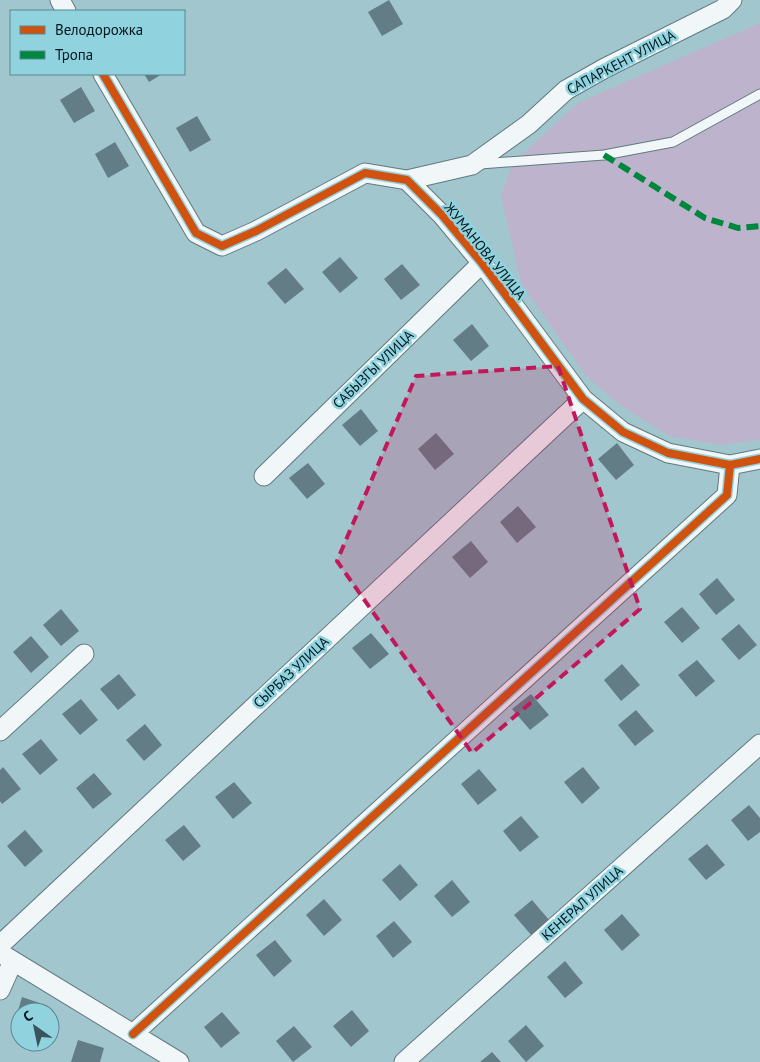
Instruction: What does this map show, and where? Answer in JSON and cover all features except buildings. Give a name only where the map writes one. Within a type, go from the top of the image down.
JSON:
[{"type":"street","name":"САПАРКЕНТ УЛИЦА","points":[[407,180],[472,165],[529,124],[566,90],[605,68],[723,10],[732,0]]},
{"type":"street","points":[[104,75],[196,233],[222,246],[256,231],[365,173],[407,180]]},
{"type":"street","name":"ЖУМАНОВА УЛИЦА","points":[[407,180],[442,215],[482,263],[583,399],[623,432],[668,453],[730,465],[760,459]]},
{"type":"street","name":"САБЫЗГЫ УЛИЦА","points":[[264,476],[482,263]]},
{"type":"street","name":"СЫРБАЗ УЛИЦА","points":[[0,945],[583,399]]},
{"type":"street","points":[[133,1034],[727,495],[730,465]]},
{"type":"street","points":[[0,731],[84,654]]},
{"type":"street","name":"КЕНЕРАЛ УЛИЦА","points":[[404,1062],[760,744]]},
{"type":"street","points":[[0,990],[6,957],[179,1062]]},
{"type":"lane","points":[[472,165],[604,155],[673,142],[760,94]]},
{"type":"highlighted area","points":[[558,366],[640,609],[472,753],[337,561],[416,376]]},
{"type":"shaded area","points":[[760,23],[760,440],[721,445],[669,436],[620,405],[586,376],[521,283],[501,196],[512,164],[578,103]]},
{"type":"marked path","points":[[604,155],[705,218],[738,228],[760,226]]},
{"type":"cycle path","points":[[104,75],[196,233],[222,246],[256,231],[365,173],[407,180],[442,215],[482,263],[583,399],[623,432],[668,453],[730,465],[760,459]]},
{"type":"cycle path","points":[[133,1034],[727,495],[730,465]]}]
